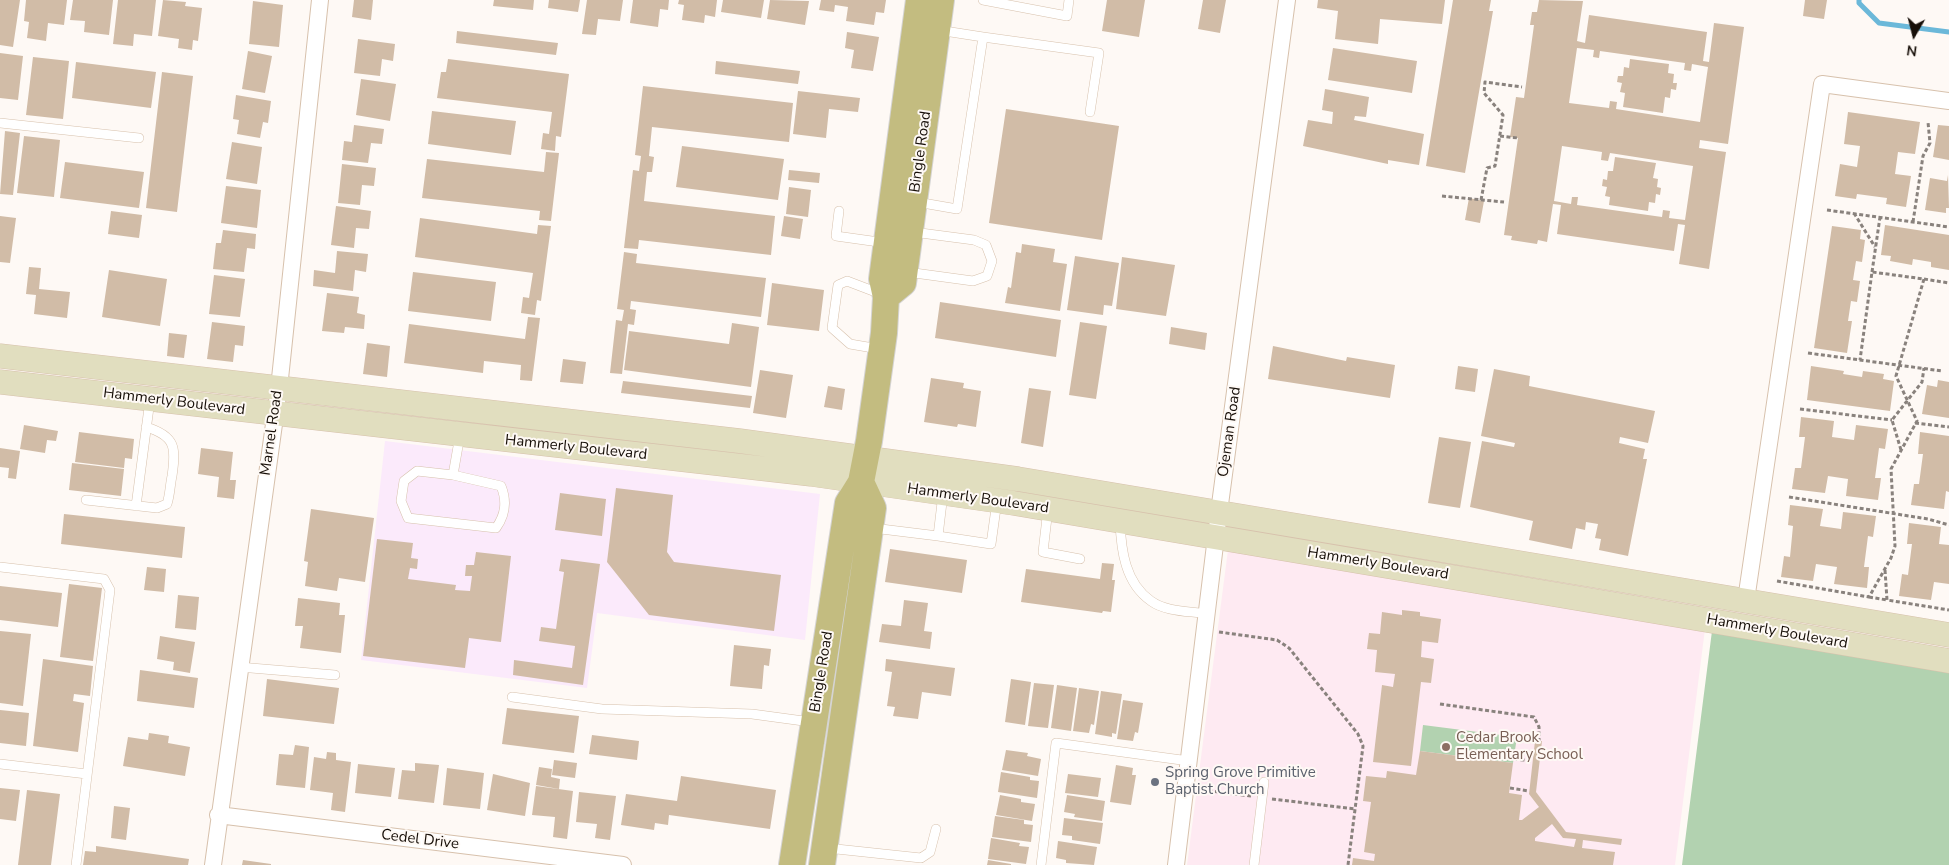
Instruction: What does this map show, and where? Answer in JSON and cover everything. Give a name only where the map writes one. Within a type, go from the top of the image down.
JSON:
[{"type":"main road","name":"Bingle Road","points":[[886,297],[903,283],[905,272],[919,0]]},
{"type":"main road","name":"Bingle Road","points":[[792,865],[848,504],[864,470],[882,350],[886,297],[882,279],[886,243],[907,215],[941,0]]},
{"type":"main road","name":"Hammerly Boulevard","points":[[10,357],[544,420],[740,441],[864,470],[943,493],[1534,590],[1949,661]]},
{"type":"main road","points":[[10,357],[10,383]]},
{"type":"main road","name":"Hammerly Boulevard","points":[[10,383],[543,444],[864,470],[1018,479],[1949,635]]},
{"type":"main road","points":[[543,444],[544,420]]},
{"type":"main road","name":"Bingle Road","points":[[823,856],[873,508],[864,470]]},
{"type":"main road","points":[[1534,590],[1537,566]]},
{"type":"main road","points":[[1836,643],[1841,617]]},
{"type":"main road","points":[[816,712],[845,704]]},
{"type":"street","name":"Marnel Road","points":[[213,865],[218,815],[279,388],[320,0]]},
{"type":"street","name":"Ojeman Road","points":[[1176,865],[1219,512],[1287,0]]},
{"type":"street","points":[[1746,600],[1822,84],[1949,101]]},
{"type":"street","name":"Cedel Drive","points":[[218,815],[622,865]]},
{"type":"lane","points":[[983,0],[1067,16],[1069,0]]},
{"type":"lane","points":[[937,30],[1099,53],[1090,112]]},
{"type":"lane","points":[[907,215],[956,208],[983,37]]},
{"type":"lane","points":[[0,122],[139,138]]},
{"type":"lane","points":[[839,211],[836,236],[886,243]]},
{"type":"lane","points":[[905,272],[973,281],[987,276],[992,261],[986,245],[907,215]]},
{"type":"lane","points":[[882,350],[850,344],[838,337],[832,328],[838,285],[847,281],[864,286],[886,297]]},
{"type":"lane","points":[[136,506],[150,399]]},
{"type":"lane","points":[[86,500],[156,508],[167,504],[174,447],[166,436],[146,427]]},
{"type":"lane","points":[[453,475],[460,435]]},
{"type":"lane","points":[[417,471],[453,475],[501,486],[506,499],[503,519],[496,528],[408,518],[401,501],[404,481],[417,471]]},
{"type":"lane","points":[[938,536],[943,493]]},
{"type":"lane","points":[[870,528],[991,544],[998,501]]},
{"type":"lane","points":[[1048,509],[1043,552],[1080,559]]},
{"type":"lane","points":[[1120,521],[1120,547],[1126,566],[1136,584],[1151,602],[1206,622]]},
{"type":"lane","points":[[0,567],[104,579],[110,590],[76,865]]},
{"type":"lane","points":[[239,667],[335,675]]},
{"type":"lane","points":[[512,697],[602,709],[752,714],[816,712]]},
{"type":"lane","points":[[1041,865],[1056,743],[1189,761]]},
{"type":"lane","points":[[0,764],[87,774]]},
{"type":"lane","points":[[1254,865],[1264,782]]},
{"type":"lane","points":[[823,856],[921,858],[930,852],[936,829]]},
{"type":"path","points":[[1481,200],[1487,168],[1495,166],[1503,115],[1484,92],[1485,82],[1522,87]]},
{"type":"path","points":[[1913,222],[1923,156],[1930,143],[1928,122]]},
{"type":"path","points":[[1500,136],[1518,138]]},
{"type":"path","points":[[1442,196],[1504,202]]},
{"type":"path","points":[[1827,210],[1949,227]]},
{"type":"path","points":[[1854,213],[1875,248]]},
{"type":"path","points":[[1860,360],[1880,217]]},
{"type":"path","points":[[1872,272],[1949,282]]},
{"type":"path","points":[[1869,597],[1885,569],[1895,546],[1891,469],[1917,421],[1896,376],[1924,279]]},
{"type":"path","points":[[1808,353],[1942,371]]},
{"type":"path","points":[[1892,420],[1922,382],[1924,368]]},
{"type":"path","points":[[1800,409],[1892,420]]},
{"type":"path","points":[[1892,420],[1901,450]]},
{"type":"path","points":[[1915,423],[1949,427]]},
{"type":"path","points":[[1789,497],[1949,525]]},
{"type":"path","points":[[1885,569],[1888,600]]},
{"type":"path","points":[[1777,581],[1949,610]]},
{"type":"path","points":[[1206,622],[1277,640],[1289,648],[1358,734],[1363,746],[1348,865]]},
{"type":"path","points":[[1440,704],[1534,717],[1539,727],[1539,741]]},
{"type":"path","points":[[1514,759],[1533,761]]},
{"type":"path","points":[[1510,788],[1529,791]]},
{"type":"path","points":[[1202,790],[1355,810]]},
{"type":"shaded area","points":[[385,441],[820,494],[805,640],[597,613],[587,688],[361,660]]},
{"type":"shaded area","name":"Cedar Brook Elementary School","points":[[1228,550],[1705,629],[1675,865],[1187,865]]},
{"type":"green space","points":[[1712,631],[1949,672],[1949,865],[1682,865]]},
{"type":"green space","points":[[1423,725],[1517,737],[1513,763],[1420,751]]},
{"type":"building","points":[[0,0],[20,0],[13,47],[0,45]]},
{"type":"building","points":[[26,0],[67,0],[64,25],[48,23],[46,41],[27,38],[29,22],[24,21]]},
{"type":"building","points":[[73,0],[113,0],[109,35],[84,32],[85,21],[70,20]]},
{"type":"building","points":[[118,0],[156,0],[152,36],[134,34],[133,46],[113,44]]},
{"type":"building","points":[[163,0],[186,2],[185,6],[202,8],[198,41],[193,40],[192,50],[178,48],[179,39],[158,36]]},
{"type":"building","points":[[354,0],[373,0],[371,20],[352,17]]},
{"type":"building","points":[[494,0],[534,0],[533,10],[493,6]]},
{"type":"building","points":[[549,0],[580,0],[578,12],[548,8]]},
{"type":"building","points":[[587,0],[623,0],[620,21],[598,19],[596,35],[582,34]]},
{"type":"building","points":[[633,0],[669,0],[668,10],[660,9],[658,27],[630,23]]},
{"type":"building","points":[[679,0],[717,0],[715,17],[705,15],[704,23],[682,20],[684,5],[678,4]]},
{"type":"building","points":[[723,0],[764,0],[761,18],[721,12]]},
{"type":"building","points":[[770,0],[809,1],[805,25],[767,19]]},
{"type":"building","points":[[821,0],[886,0],[884,13],[876,12],[874,25],[846,21],[848,7],[835,5],[834,12],[819,10]]},
{"type":"building","points":[[1107,0],[1145,0],[1139,37],[1102,31]]},
{"type":"building","points":[[1203,0],[1226,0],[1220,33],[1198,29]]},
{"type":"building","points":[[1318,0],[1445,0],[1442,24],[1380,19],[1378,44],[1335,39],[1338,11],[1317,8]]},
{"type":"building","points":[[1453,0],[1491,0],[1489,11],[1493,11],[1465,173],[1426,166]]},
{"type":"building","points":[[1539,0],[1583,1],[1577,41],[1585,43],[1589,15],[1707,32],[1703,61],[1709,62],[1714,23],[1744,27],[1728,144],[1700,140],[1699,148],[1726,152],[1709,269],[1679,264],[1685,225],[1678,224],[1674,251],[1557,234],[1561,205],[1553,204],[1547,242],[1538,240],[1537,244],[1511,240],[1512,236],[1504,235],[1518,138],[1510,137],[1516,97],[1524,98],[1534,25],[1530,25],[1532,12],[1537,12]],"holes":[[[1577,48],[1594,50],[1593,57],[1599,58],[1600,51],[1685,63],[1684,70],[1691,71],[1692,64],[1708,67],[1700,122],[1616,109],[1617,102],[1610,101],[1609,108],[1569,103]],[[1562,146],[1602,152],[1601,160],[1608,161],[1610,153],[1693,166],[1685,220],[1669,218],[1670,211],[1663,210],[1662,217],[1577,205],[1578,197],[1572,197],[1571,204],[1554,201]]]},
{"type":"building","points":[[1805,0],[1827,0],[1824,19],[1803,16]]},
{"type":"building","points":[[253,1],[283,5],[279,47],[249,44]]},
{"type":"building","points":[[457,31],[558,43],[556,55],[456,43]]},
{"type":"building","points":[[847,32],[879,37],[873,71],[851,68],[854,50],[845,48]]},
{"type":"building","points":[[358,39],[395,44],[393,61],[382,59],[380,76],[354,73]]},
{"type":"building","points":[[1333,48],[1417,61],[1412,93],[1328,80]]},
{"type":"building","points":[[248,51],[272,56],[265,93],[242,89]]},
{"type":"building","points":[[0,53],[23,56],[18,100],[0,98]]},
{"type":"building","points":[[33,57],[69,61],[63,119],[26,115]]},
{"type":"building","points":[[448,59],[569,74],[561,137],[556,136],[555,151],[541,149],[543,133],[549,134],[552,112],[437,98],[441,72],[446,72]]},
{"type":"building","points":[[1630,59],[1669,64],[1668,73],[1674,74],[1673,83],[1677,83],[1676,90],[1671,89],[1670,98],[1665,97],[1663,113],[1623,107],[1625,93],[1620,92],[1622,83],[1617,82],[1618,76],[1623,76],[1624,67],[1629,68]]},
{"type":"building","points":[[716,61],[800,71],[798,84],[715,74]]},
{"type":"building","points":[[76,62],[156,72],[151,108],[72,98]]},
{"type":"building","points":[[162,72],[193,76],[177,212],[146,208]]},
{"type":"building","points":[[361,79],[396,84],[390,121],[356,115]]},
{"type":"building","points":[[643,86],[793,103],[789,142],[652,127],[649,156],[654,157],[652,172],[647,172],[644,201],[775,216],[771,255],[639,240],[638,249],[624,248],[633,170],[639,171],[641,156],[635,155]]},
{"type":"building","points":[[1325,89],[1369,97],[1366,117],[1355,116],[1354,120],[1424,134],[1419,165],[1388,160],[1388,164],[1303,146],[1308,120],[1332,124],[1333,112],[1322,110]]},
{"type":"building","points":[[798,91],[860,98],[858,112],[829,109],[826,138],[793,134]]},
{"type":"building","points":[[236,95],[271,101],[268,123],[263,122],[260,138],[237,134],[239,120],[233,119]]},
{"type":"building","points":[[1006,109],[1119,126],[1102,240],[989,223]]},
{"type":"building","points":[[432,111],[516,121],[511,155],[428,144]]},
{"type":"building","points":[[1848,112],[1920,122],[1915,154],[1898,152],[1895,174],[1911,176],[1906,207],[1886,204],[1887,198],[1857,194],[1856,199],[1835,196],[1840,164],[1857,167],[1860,146],[1844,144]]},
{"type":"building","points":[[354,125],[384,129],[382,144],[371,143],[368,163],[342,160],[344,141],[352,142]]},
{"type":"building","points":[[1938,125],[1949,126],[1949,160],[1933,157]]},
{"type":"building","points":[[5,131],[20,133],[13,195],[0,194]]},
{"type":"building","points":[[24,136],[60,140],[54,197],[17,193]]},
{"type":"building","points":[[232,142],[262,147],[257,184],[226,179]]},
{"type":"building","points":[[682,146],[784,159],[778,200],[676,187]]},
{"type":"building","points":[[546,152],[559,153],[551,221],[539,220],[540,211],[422,198],[427,159],[544,172]]},
{"type":"building","points":[[1615,157],[1656,163],[1653,178],[1658,179],[1657,187],[1661,188],[1660,195],[1656,194],[1655,203],[1649,202],[1648,211],[1609,205],[1610,197],[1605,196],[1607,187],[1602,186],[1603,179],[1607,180],[1608,171],[1613,171]]},
{"type":"building","points":[[65,162],[144,172],[139,208],[60,198]]},
{"type":"building","points":[[342,164],[376,168],[374,186],[362,185],[360,205],[338,203]]},
{"type":"building","points":[[789,170],[820,173],[819,183],[788,180]]},
{"type":"building","points":[[1948,175],[1949,208],[1946,208],[1946,213],[1925,210],[1930,178],[1947,181]]},
{"type":"building","points":[[226,186],[261,190],[257,228],[221,223]]},
{"type":"building","points":[[789,187],[811,190],[808,217],[786,214]]},
{"type":"building","points":[[1469,198],[1484,201],[1480,223],[1465,220]]},
{"type":"building","points":[[336,206],[371,211],[369,229],[356,228],[354,248],[331,245]]},
{"type":"building","points":[[111,211],[142,215],[139,238],[108,234]]},
{"type":"building","points":[[0,216],[16,218],[10,263],[0,262]]},
{"type":"building","points":[[784,216],[803,219],[800,239],[781,236]]},
{"type":"building","points":[[420,218],[537,234],[538,225],[551,226],[541,301],[537,300],[535,315],[521,313],[523,297],[529,298],[533,273],[415,257]]},
{"type":"building","points":[[1885,225],[1949,235],[1949,270],[1931,267],[1931,262],[1913,259],[1912,265],[1890,261],[1891,256],[1881,255]]},
{"type":"building","points":[[1832,226],[1861,230],[1860,239],[1865,240],[1862,262],[1856,261],[1853,280],[1860,281],[1857,302],[1851,301],[1848,321],[1852,321],[1847,353],[1814,348]]},
{"type":"building","points":[[223,230],[256,234],[255,249],[247,248],[244,272],[213,269],[216,243],[221,243]]},
{"type":"building","points":[[1022,244],[1055,249],[1053,262],[1067,264],[1060,311],[1005,303],[1008,287],[1011,288],[1016,252],[1021,253]]},
{"type":"building","points":[[337,251],[368,254],[366,272],[355,270],[353,291],[313,286],[314,270],[335,273]]},
{"type":"building","points":[[624,252],[637,254],[636,263],[766,278],[761,317],[631,301],[630,309],[636,310],[634,325],[628,324],[622,374],[610,373],[616,320],[622,321],[624,310],[617,309]]},
{"type":"building","points":[[1075,256],[1119,263],[1112,306],[1104,305],[1103,315],[1067,310]]},
{"type":"building","points":[[1122,257],[1175,265],[1166,316],[1116,309]]},
{"type":"building","points":[[29,267],[41,268],[39,289],[70,292],[67,318],[34,314],[36,295],[26,294]]},
{"type":"building","points":[[109,270],[167,279],[160,326],[102,317]]},
{"type":"building","points":[[413,272],[496,282],[491,321],[408,311]]},
{"type":"building","points":[[214,275],[245,279],[240,317],[209,314]]},
{"type":"building","points":[[772,283],[824,290],[819,331],[767,325]]},
{"type":"building","points":[[327,293],[359,297],[357,313],[365,315],[364,329],[345,327],[344,333],[322,331]]},
{"type":"building","points":[[940,302],[1061,320],[1056,357],[935,338]]},
{"type":"building","points":[[528,317],[540,318],[532,381],[520,380],[521,365],[484,361],[483,373],[404,363],[409,324],[525,339]]},
{"type":"building","points":[[212,322],[245,326],[243,346],[235,345],[233,362],[207,359]]},
{"type":"building","points":[[1080,322],[1107,326],[1096,399],[1069,395]]},
{"type":"building","points":[[732,323],[759,327],[751,387],[624,370],[629,331],[729,344]]},
{"type":"building","points":[[1171,327],[1207,333],[1205,350],[1169,344]]},
{"type":"building","points":[[169,333],[187,335],[184,358],[167,356]]},
{"type":"building","points":[[367,343],[390,346],[387,377],[363,374]]},
{"type":"building","points":[[1273,346],[1346,361],[1347,357],[1395,365],[1390,398],[1268,379]]},
{"type":"building","points":[[563,359],[586,362],[583,384],[560,382]]},
{"type":"building","points":[[1458,366],[1478,369],[1475,392],[1455,389]]},
{"type":"building","points":[[1811,366],[1844,371],[1843,374],[1862,377],[1863,371],[1884,374],[1883,379],[1894,381],[1890,411],[1807,400]]},
{"type":"building","points":[[1494,369],[1530,376],[1529,386],[1655,411],[1648,443],[1620,437],[1619,443],[1645,449],[1643,459],[1647,459],[1628,556],[1599,550],[1601,539],[1595,538],[1598,524],[1586,522],[1585,530],[1576,528],[1572,549],[1529,540],[1533,521],[1470,507],[1482,441],[1514,447],[1515,443],[1481,436]]},
{"type":"building","points":[[760,370],[793,375],[786,418],[753,413]]},
{"type":"building","points":[[931,378],[964,383],[963,388],[981,391],[976,427],[958,424],[957,427],[924,422]]},
{"type":"building","points":[[1938,380],[1949,382],[1949,418],[1922,414],[1927,385],[1937,387]]},
{"type":"building","points":[[623,381],[752,396],[750,408],[621,393]]},
{"type":"building","points":[[828,386],[845,389],[842,410],[824,407]]},
{"type":"building","points":[[1029,388],[1051,391],[1043,447],[1021,443]]},
{"type":"building","points":[[1801,417],[1834,421],[1832,437],[1854,440],[1856,425],[1888,429],[1885,449],[1879,448],[1875,478],[1881,478],[1878,500],[1846,496],[1848,479],[1828,476],[1825,493],[1792,489],[1795,468],[1801,468],[1805,437],[1799,437]]},
{"type":"building","points":[[24,425],[58,431],[56,441],[47,440],[45,453],[20,449]]},
{"type":"building","points":[[79,432],[134,439],[132,459],[125,458],[124,468],[75,462]]},
{"type":"building","points":[[1920,432],[1949,436],[1949,492],[1946,491],[1944,509],[1911,505],[1914,484],[1919,484],[1923,454],[1918,454]]},
{"type":"building","points":[[1439,437],[1471,442],[1460,508],[1428,503]]},
{"type":"building","points":[[0,448],[20,451],[16,479],[8,478],[9,468],[0,467]]},
{"type":"building","points":[[201,448],[233,452],[230,480],[236,480],[234,499],[217,497],[219,477],[198,474]]},
{"type":"building","points":[[72,463],[124,469],[121,496],[69,490]]},
{"type":"building","points":[[616,488],[673,495],[667,552],[674,562],[781,575],[774,631],[649,615],[607,562]]},
{"type":"building","points":[[560,493],[606,499],[602,536],[555,530]]},
{"type":"building","points":[[1790,505],[1823,509],[1820,526],[1841,529],[1843,512],[1876,516],[1873,537],[1868,536],[1864,567],[1869,567],[1867,588],[1834,584],[1837,567],[1816,564],[1813,581],[1781,577],[1784,556],[1790,557],[1793,526],[1788,525]]},
{"type":"building","points":[[311,509],[374,518],[365,582],[339,578],[337,591],[305,586],[308,562],[304,561]]},
{"type":"building","points":[[64,514],[185,527],[182,558],[61,544]]},
{"type":"building","points":[[1909,523],[1941,527],[1939,544],[1949,545],[1949,584],[1934,582],[1931,600],[1899,596],[1902,574],[1908,575],[1912,544],[1907,544]]},
{"type":"building","points":[[377,539],[413,543],[411,558],[418,559],[417,569],[410,568],[408,579],[456,585],[455,590],[470,591],[472,576],[465,576],[466,565],[474,565],[476,552],[511,556],[501,642],[469,638],[465,668],[363,656]]},
{"type":"building","points":[[890,549],[967,560],[962,593],[885,582]]},
{"type":"building","points":[[561,559],[600,564],[583,685],[513,675],[514,660],[572,668],[575,646],[539,641],[541,627],[556,629],[564,572],[559,571]]},
{"type":"building","points":[[1102,563],[1114,564],[1112,580],[1115,580],[1111,612],[1103,611],[1102,613],[1021,602],[1026,569],[1100,579]]},
{"type":"building","points":[[147,567],[166,569],[164,592],[144,590]]},
{"type":"building","points":[[69,584],[102,588],[93,661],[60,657]]},
{"type":"building","points":[[0,586],[62,593],[58,627],[0,620]]},
{"type":"building","points":[[178,595],[199,597],[196,630],[175,628]]},
{"type":"building","points":[[298,598],[340,603],[339,615],[345,615],[341,653],[300,648],[303,626],[295,626]]},
{"type":"building","points":[[904,600],[928,603],[924,631],[932,632],[930,649],[879,642],[882,624],[901,626]]},
{"type":"building","points":[[1402,610],[1420,612],[1420,616],[1441,619],[1438,643],[1422,641],[1421,657],[1434,659],[1431,683],[1421,682],[1411,766],[1373,762],[1382,685],[1393,687],[1395,674],[1375,672],[1377,650],[1367,649],[1369,633],[1380,634],[1382,612],[1402,615]]},
{"type":"building","points":[[0,631],[31,634],[23,706],[0,703]]},
{"type":"building","points":[[160,636],[195,642],[190,673],[173,670],[174,662],[157,659]]},
{"type":"building","points":[[734,645],[771,649],[769,666],[764,665],[762,689],[730,686]]},
{"type":"building","points":[[43,659],[93,666],[90,696],[74,694],[73,701],[84,703],[78,752],[33,746]]},
{"type":"building","points":[[886,659],[955,668],[951,696],[922,692],[918,719],[893,716],[895,707],[887,706],[892,672],[885,671]]},
{"type":"building","points":[[140,670],[198,678],[194,708],[137,701]]},
{"type":"building","points":[[267,679],[339,688],[334,724],[263,716]]},
{"type":"building","points":[[1011,679],[1031,682],[1025,725],[1005,722]]},
{"type":"building","points":[[1034,683],[1054,685],[1048,728],[1028,726]]},
{"type":"building","points":[[1057,685],[1077,688],[1071,731],[1051,728]]},
{"type":"building","points":[[1079,688],[1099,691],[1094,725],[1091,724],[1089,733],[1073,731]]},
{"type":"building","points":[[1101,691],[1122,694],[1116,734],[1112,733],[1112,737],[1095,734]]},
{"type":"building","points":[[1123,700],[1143,703],[1138,733],[1135,732],[1133,741],[1117,739]]},
{"type":"building","points":[[507,708],[579,716],[574,753],[502,744]]},
{"type":"building","points":[[0,710],[29,713],[26,746],[0,743]]},
{"type":"building","points":[[149,733],[169,736],[168,743],[190,747],[185,776],[123,766],[128,737],[148,740]]},
{"type":"building","points":[[592,735],[639,741],[637,760],[589,754]]},
{"type":"building","name":"Cedar Brook Elementary School","points":[[1535,741],[1542,741],[1536,792],[1566,832],[1622,839],[1621,845],[1583,840],[1582,848],[1615,852],[1613,865],[1352,865],[1353,858],[1374,861],[1375,854],[1364,852],[1371,802],[1363,801],[1366,776],[1386,778],[1387,771],[1416,775],[1420,751],[1513,763],[1509,793],[1522,795],[1519,820],[1522,820],[1539,807],[1529,794]],"holes":[[[1552,824],[1563,838],[1576,839],[1574,847],[1535,841],[1535,838]]]},
{"type":"building","points":[[295,745],[309,747],[305,788],[276,785],[279,754],[293,755]]},
{"type":"building","points":[[1006,750],[1028,753],[1027,756],[1041,759],[1038,776],[1002,770]]},
{"type":"building","points":[[327,752],[336,753],[336,760],[351,762],[345,812],[331,810],[333,793],[310,790],[314,757],[326,759]]},
{"type":"building","points":[[554,760],[577,763],[575,778],[552,775]]},
{"type":"building","points":[[415,763],[439,765],[434,803],[398,799],[402,770],[415,771]]},
{"type":"building","points":[[358,764],[395,768],[391,797],[355,793]]},
{"type":"building","points":[[1116,765],[1133,768],[1132,775],[1136,775],[1131,805],[1110,802]]},
{"type":"building","points":[[539,767],[552,769],[551,777],[560,779],[559,789],[536,785]]},
{"type":"building","points":[[447,768],[484,773],[480,809],[443,805]]},
{"type":"building","points":[[1001,772],[1030,777],[1030,780],[1039,781],[1037,798],[998,792]]},
{"type":"building","points":[[493,774],[530,783],[525,816],[487,810]]},
{"type":"building","points":[[1068,774],[1101,778],[1098,797],[1065,793]]},
{"type":"building","points":[[681,776],[776,790],[770,829],[669,815],[668,825],[655,823],[654,830],[621,825],[626,794],[677,801]]},
{"type":"building","points":[[536,786],[573,791],[567,839],[553,837],[555,817],[532,815]]},
{"type":"building","points":[[0,788],[20,790],[16,821],[0,819]]},
{"type":"building","points":[[27,790],[60,794],[51,865],[18,865]]},
{"type":"building","points":[[579,792],[616,796],[610,840],[595,838],[597,824],[576,822]]},
{"type":"building","points":[[1000,795],[1021,799],[1021,802],[1035,804],[1032,821],[996,815]]},
{"type":"building","points":[[1067,795],[1105,801],[1102,821],[1074,817],[1075,814],[1064,812]]},
{"type":"building","points":[[114,806],[130,808],[126,840],[111,838]]},
{"type":"building","points":[[995,816],[1024,820],[1024,824],[1033,825],[1031,842],[992,837]]},
{"type":"building","points":[[1064,818],[1103,823],[1100,844],[1072,840],[1072,836],[1062,835]]},
{"type":"building","points":[[991,838],[1020,843],[1019,846],[1029,847],[1026,864],[988,859]]},
{"type":"building","points":[[1058,841],[1097,847],[1094,865],[1066,863],[1066,860],[1056,858]]},
{"type":"building","points":[[96,846],[189,859],[188,865],[83,865],[85,851],[96,852]]},
{"type":"building","points":[[243,860],[271,864],[271,865],[242,865]]},
{"type":"building","points":[[988,860],[1011,864],[1011,865],[987,865]]},
{"type":"waterway","points":[[1859,0],[1859,3],[1879,23],[1949,32]]},
{"type":"place","name":"Cedar Brook Elementary School","points":[[1446,747]]},
{"type":"place","name":"Spring Grove Primitive Baptist Church","points":[[1155,782]]}]
